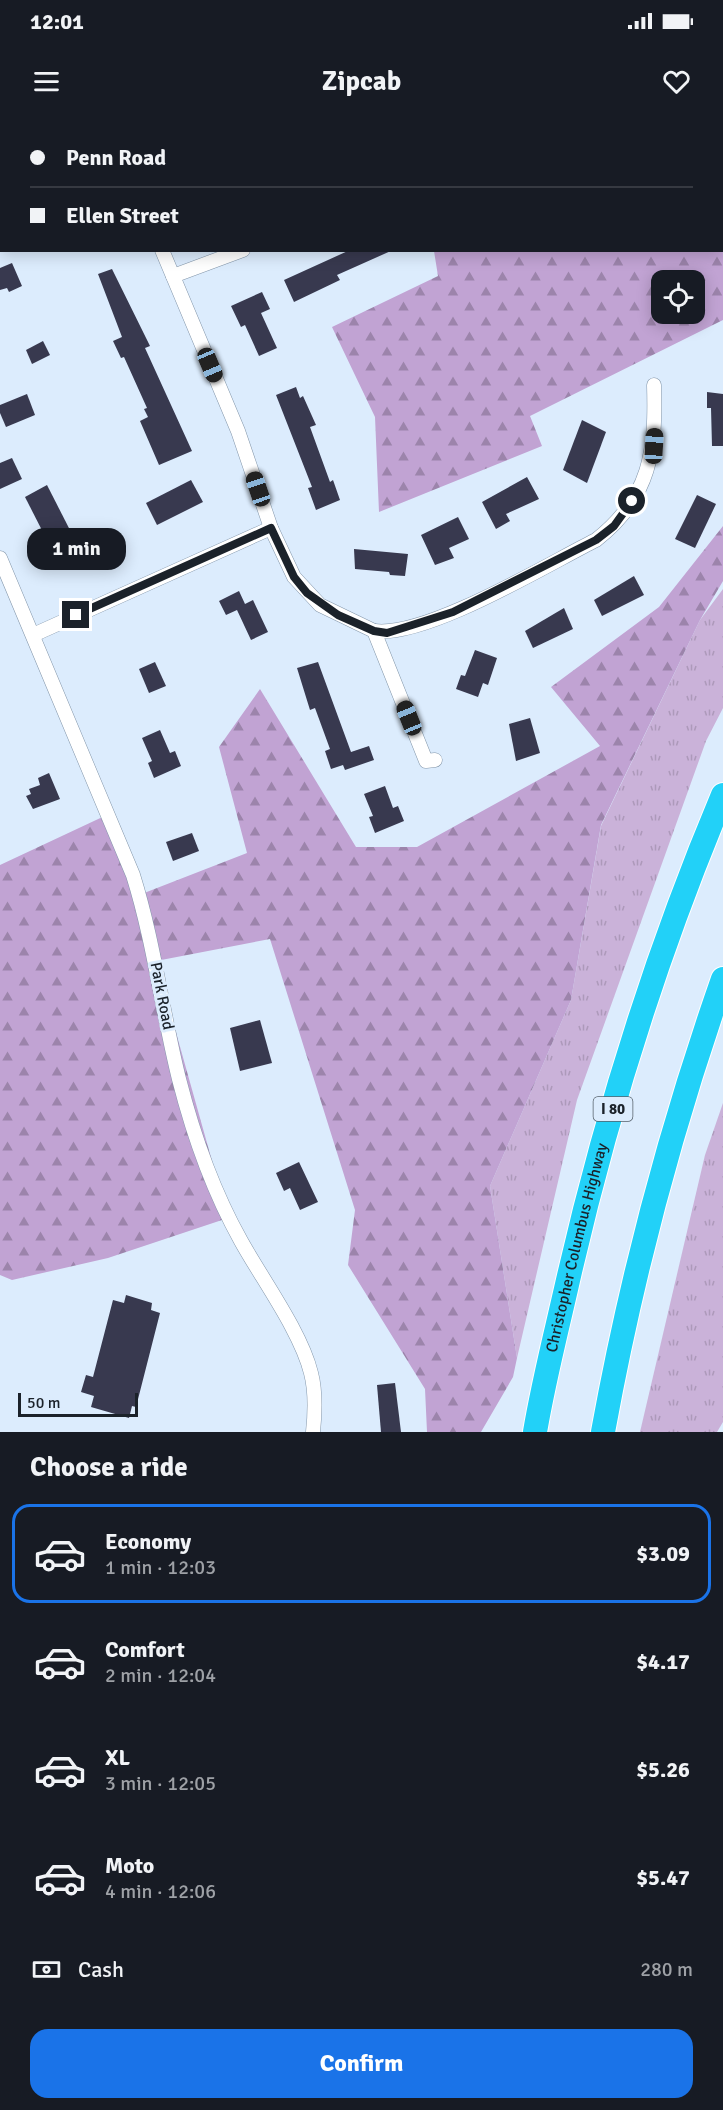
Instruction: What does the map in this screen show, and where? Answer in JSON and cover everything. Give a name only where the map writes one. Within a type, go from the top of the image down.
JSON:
[{"type":"highway","name":"Christopher Columbus Highway","points":[[535,1432],[581,1223],[609,1119],[644,1008],[723,795]]},
{"type":"highway","points":[[603,1432],[627,1313],[654,1200],[674,1129],[723,979]]},
{"type":"street","points":[[163,252],[238,431],[271,528],[294,577],[307,593],[338,615],[374,631],[387,633],[453,612],[596,540],[614,526],[625,513],[649,464],[654,446],[654,385]]},
{"type":"street","points":[[172,276],[238,252]]},
{"type":"street","points":[[33,635],[271,528]]},
{"type":"street","name":"Park Road","points":[[0,558],[133,875],[148,928],[180,1081],[203,1154],[226,1212],[296,1337],[311,1371],[314,1389],[313,1432]]},
{"type":"street","points":[[374,631],[426,761],[435,760]]},
{"type":"green space","points":[[434,252],[723,252],[723,320],[530,416],[542,446],[379,512],[375,417],[332,327],[438,276]]},
{"type":"green space","points":[[723,526],[723,581],[700,620],[601,825],[571,1000],[490,1186],[517,1358],[513,1377],[481,1432],[427,1432],[425,1389],[348,1265],[355,1210],[270,939],[156,961],[228,1218],[108,1258],[12,1280],[0,1275],[0,865],[111,813],[139,895],[247,853],[219,747],[260,689],[356,847],[417,847],[600,746],[551,687],[659,607]]},
{"type":"green space","points":[[723,589],[723,708],[706,741],[577,1100],[517,1358],[490,1186],[571,1000],[601,826],[700,620]]},
{"type":"green space","points":[[723,1103],[723,1422],[717,1432],[640,1432],[705,1155]]},
{"type":"building","points":[[346,252],[389,252],[337,275],[340,280],[294,302],[284,280]]},
{"type":"building","points":[[12,263],[22,286],[9,292],[7,288],[0,290],[0,268]]},
{"type":"building","points":[[112,269],[150,346],[145,348],[192,451],[159,465],[140,421],[148,417],[144,409],[147,408],[124,357],[121,358],[113,341],[122,337],[98,274]]},
{"type":"building","points":[[262,292],[270,309],[261,313],[277,348],[259,356],[245,325],[241,327],[231,306]]},
{"type":"building","points":[[43,341],[50,355],[32,364],[26,350]]},
{"type":"building","points":[[296,387],[300,398],[303,396],[316,425],[310,427],[330,482],[333,480],[340,500],[316,510],[308,488],[312,487],[276,395]]},
{"type":"building","points":[[707,392],[723,394],[723,446],[712,446],[711,408],[707,408]]},
{"type":"building","points":[[27,394],[35,415],[6,427],[0,413],[0,405]]},
{"type":"building","points":[[582,420],[606,432],[587,483],[563,470]]},
{"type":"building","points":[[12,458],[22,479],[0,489],[0,463]]},
{"type":"building","points":[[527,477],[539,499],[506,514],[510,521],[496,529],[482,502]]},
{"type":"building","points":[[191,480],[203,502],[157,525],[146,503]]},
{"type":"building","points":[[47,485],[73,536],[51,548],[25,497]]},
{"type":"building","points":[[697,495],[716,504],[695,548],[675,539]]},
{"type":"building","points":[[458,517],[469,539],[449,548],[454,558],[435,565],[421,535]]},
{"type":"building","points":[[354,549],[408,554],[405,576],[355,569]]},
{"type":"building","points":[[634,576],[644,595],[602,616],[594,600]]},
{"type":"building","points":[[239,591],[245,604],[253,600],[268,632],[251,640],[237,610],[226,615],[219,601]]},
{"type":"building","points":[[564,608],[573,629],[533,648],[525,631]]},
{"type":"building","points":[[475,650],[497,658],[488,685],[483,683],[478,697],[456,689],[461,675],[465,676]]},
{"type":"building","points":[[155,662],[166,686],[149,693],[139,669]]},
{"type":"building","points":[[318,662],[351,752],[369,746],[374,760],[345,770],[343,765],[331,769],[325,751],[330,749],[315,708],[310,710],[297,668]]},
{"type":"building","points":[[530,718],[540,753],[516,761],[509,724]]},
{"type":"building","points":[[160,730],[170,753],[175,751],[181,766],[154,778],[148,763],[152,761],[142,738]]},
{"type":"building","points":[[49,773],[60,799],[33,809],[26,796],[31,794],[29,789],[40,785],[38,778]]},
{"type":"building","points":[[385,786],[393,808],[398,806],[404,821],[375,833],[369,817],[373,816],[364,794]]},
{"type":"building","points":[[192,833],[199,851],[173,861],[166,842]]},
{"type":"building","points":[[260,1020],[272,1063],[240,1071],[230,1028]]},
{"type":"building","points":[[299,1162],[318,1202],[300,1210],[290,1188],[284,1191],[276,1173]]},
{"type":"building","points":[[126,1295],[152,1303],[151,1310],[160,1313],[136,1407],[132,1406],[129,1418],[91,1407],[94,1396],[81,1392],[86,1375],[93,1377],[113,1300],[124,1303]]},
{"type":"building","points":[[395,1383],[401,1432],[381,1432],[377,1385]]},
{"type":"route","points":[[76,615],[271,528],[294,577],[320,605],[374,631],[387,633],[415,626],[453,612],[596,540],[614,526],[632,501]]}]
